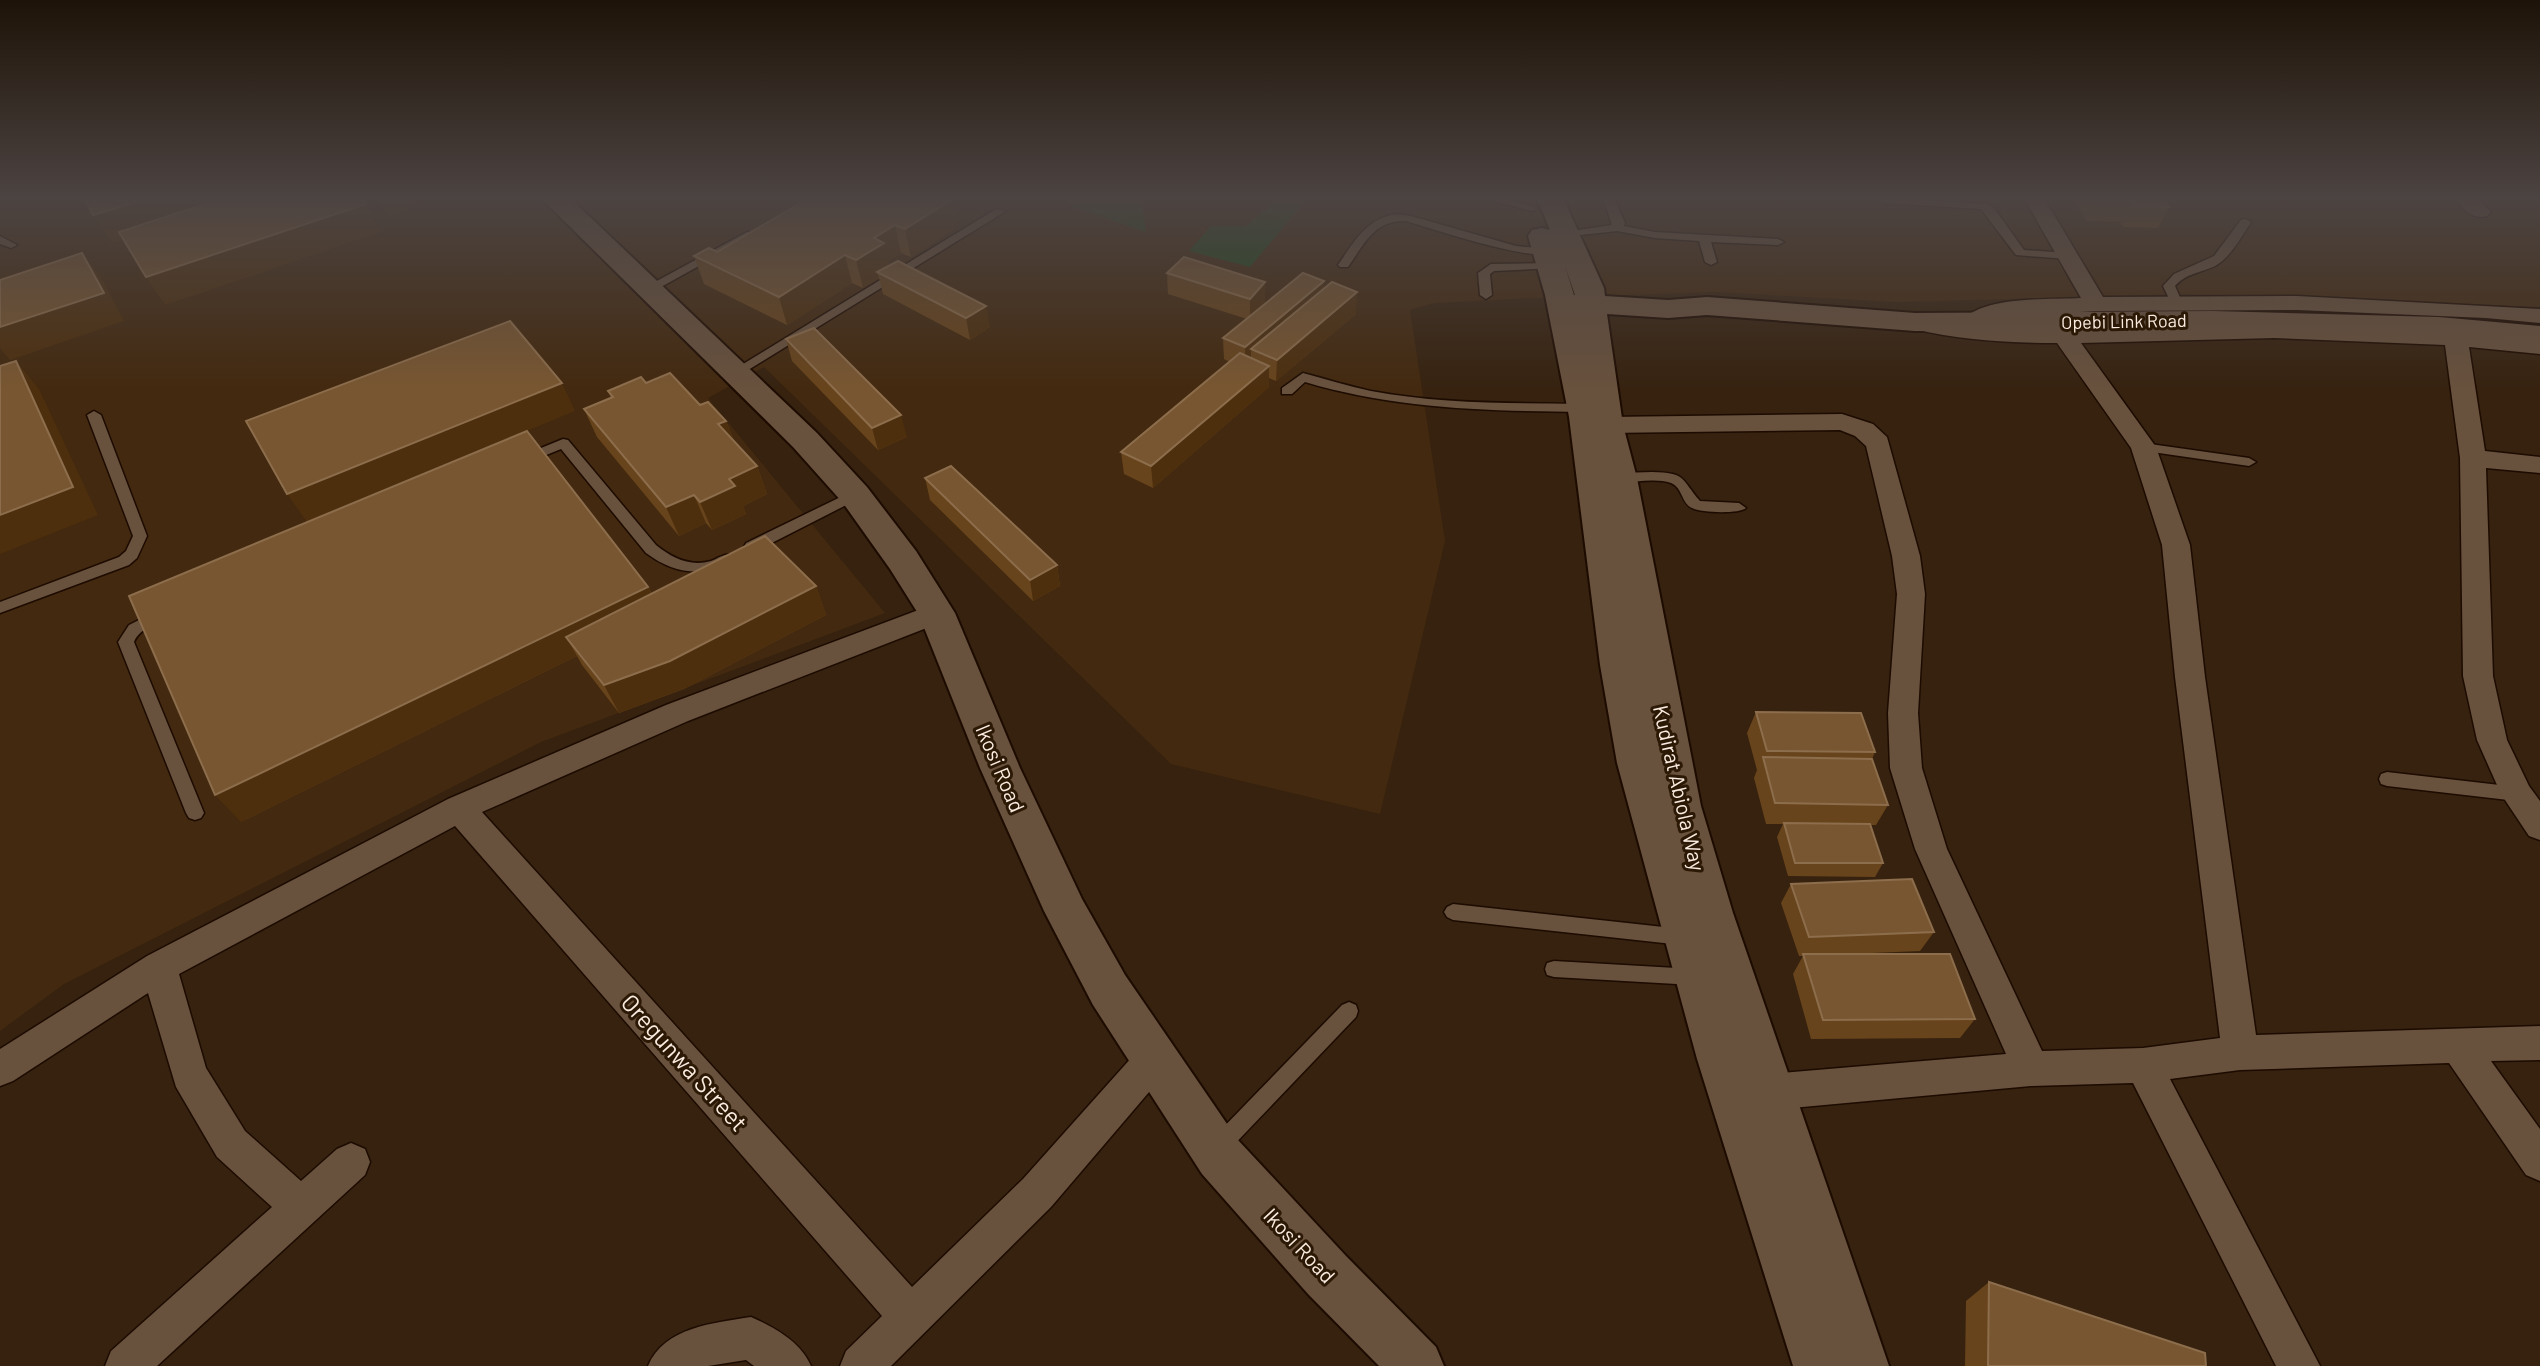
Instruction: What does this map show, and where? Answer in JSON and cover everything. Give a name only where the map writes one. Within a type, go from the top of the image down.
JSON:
[{"type":"main road","name":"Ikosi Road","points":[[620,262],[736,372],[855,495],[903,560],[937,613],[1000,768],[1066,911],[1109,990],[1215,1150],[1327,1275],[1417,1366]]},
{"type":"main road","name":"Kudirat Abiola Way","points":[[1560,262],[1566,276],[1594,416],[1613,634],[1629,730],[1696,977],[1751,1160],[1820,1366]]},
{"type":"main road","name":"Opebi Link Road","points":[[1566,276],[1668,309],[1707,306],[1915,322],[2067,329],[2213,320],[2439,326],[2540,335]]},
{"type":"main road","name":"Kudirat Abiola Way","points":[[1594,416],[1620,478],[1681,806],[1711,914],[1863,1366]]},
{"type":"street","points":[[2071,262],[2096,304]]},
{"type":"street","points":[[1972,323],[1995,310],[2096,304],[2297,303],[2486,311],[2540,316]]},
{"type":"street","points":[[1915,322],[1964,331],[2276,331],[2456,338],[2540,347]]},
{"type":"street","points":[[2067,329],[2143,447],[2176,545],[2190,677],[2240,1053]]},
{"type":"street","points":[[2456,338],[2473,458],[2478,676],[2492,740],[2517,794],[2540,827]]},
{"type":"street","points":[[1594,416],[1842,422],[1864,430],[1878,443],[1898,519],[1911,594],[1903,713],[1906,768],[1931,849],[2031,1069]]},
{"type":"street","points":[[2473,458],[2540,465]]},
{"type":"street","points":[[0,1069],[159,967],[459,808],[677,713],[937,613]]},
{"type":"street","name":"Oregunwa Street","points":[[459,808],[910,1316]]},
{"type":"street","points":[[159,967],[189,1075],[231,1144],[301,1208]]},
{"type":"street","points":[[1770,1092],[2031,1069],[2143,1065],[2240,1053],[2540,1043]]},
{"type":"street","points":[[2459,1046],[2540,1162]]},
{"type":"street","points":[[861,1366],[1037,1193],[1154,1059]]},
{"type":"street","points":[[2143,1065],[2300,1366]]},
{"type":"street","points":[[126,1366],[351,1162]]},
{"type":"street","points":[[669,1366],[701,1346],[751,1338],[790,1366]]},
{"type":"lane","points":[[648,289],[699,262]]},
{"type":"lane","points":[[736,372],[917,262]]},
{"type":"lane","points":[[1344,265],[1346,262]]},
{"type":"lane","points":[[1539,262],[1566,276]]},
{"type":"lane","points":[[1486,295],[1484,273],[1491,268],[1566,276],[1581,262]]},
{"type":"lane","points":[[2177,304],[2169,286],[2171,282],[2186,272],[2213,262]]},
{"type":"lane","points":[[1287,391],[1303,377],[1350,390],[1422,402],[1594,416]]},
{"type":"lane","points":[[0,608],[124,561],[132,554],[140,536],[94,415]]},
{"type":"lane","points":[[514,465],[564,443],[651,549],[668,564],[694,568],[720,564],[855,495]]},
{"type":"lane","points":[[2143,447],[2249,462]]},
{"type":"lane","points":[[1620,478],[1672,479],[1684,485],[1692,502],[1697,505],[1739,508]]},
{"type":"lane","points":[[172,610],[135,628],[127,636],[126,642],[195,813]]},
{"type":"lane","points":[[2387,779],[2517,794]]},
{"type":"lane","points":[[1453,912],[1684,937]]},
{"type":"lane","points":[[1554,969],[1696,977]]},
{"type":"lane","points":[[1215,1150],[1349,1011]]},
{"type":"shaded area","points":[[0,262],[2540,262],[2540,307],[2185,294],[1898,302],[1716,292],[1434,303],[1410,310],[1445,541],[1380,814],[1171,764],[764,367],[708,398],[885,613],[541,742],[64,984],[0,1031]]},
{"type":"green space","points":[[1230,262],[1254,262],[1250,267]]},
{"type":"building","points":[[55,262],[87,262],[104,293],[0,327],[0,280]]},
{"type":"building","points":[[137,262],[192,262],[146,277]]},
{"type":"building","points":[[706,262],[834,262],[779,297]]},
{"type":"building","points":[[899,262],[986,306],[966,318],[877,272]]},
{"type":"building","points":[[1179,262],[1199,262],[1265,282],[1250,299],[1167,273]]},
{"type":"building","points":[[1303,273],[1324,281],[1245,347],[1223,338]]},
{"type":"building","points":[[1332,282],[1357,292],[1277,360],[1251,349]]},
{"type":"building","points":[[510,321],[562,383],[287,494],[246,421]]},
{"type":"building","points":[[814,328],[901,415],[872,428],[786,339]]},
{"type":"building","points":[[1240,353],[1269,366],[1151,466],[1121,452]]},
{"type":"building","points":[[16,361],[73,487],[0,515],[0,366]]},
{"type":"building","points":[[670,373],[700,405],[708,402],[726,421],[718,424],[757,466],[729,479],[735,486],[700,502],[694,495],[666,507],[584,409],[613,397],[608,391],[641,377],[646,383]]},
{"type":"building","points":[[527,431],[648,587],[215,795],[129,596]]},
{"type":"building","points":[[951,466],[1057,565],[1030,580],[925,478]]},
{"type":"building","points":[[765,536],[816,586],[670,661],[604,685],[566,637]]},
{"type":"building","points":[[1756,712],[1861,713],[1875,752],[1767,751]]},
{"type":"building","points":[[1763,757],[1872,759],[1888,805],[1775,803]]},
{"type":"building","points":[[1784,823],[1870,824],[1883,863],[1795,863]]},
{"type":"building","points":[[1912,879],[1934,932],[1809,937],[1791,884]]},
{"type":"building","points":[[1803,954],[1950,954],[1975,1019],[1823,1020]]},
{"type":"building","points":[[1989,1282],[2205,1353],[2206,1366],[1988,1366]]}]
